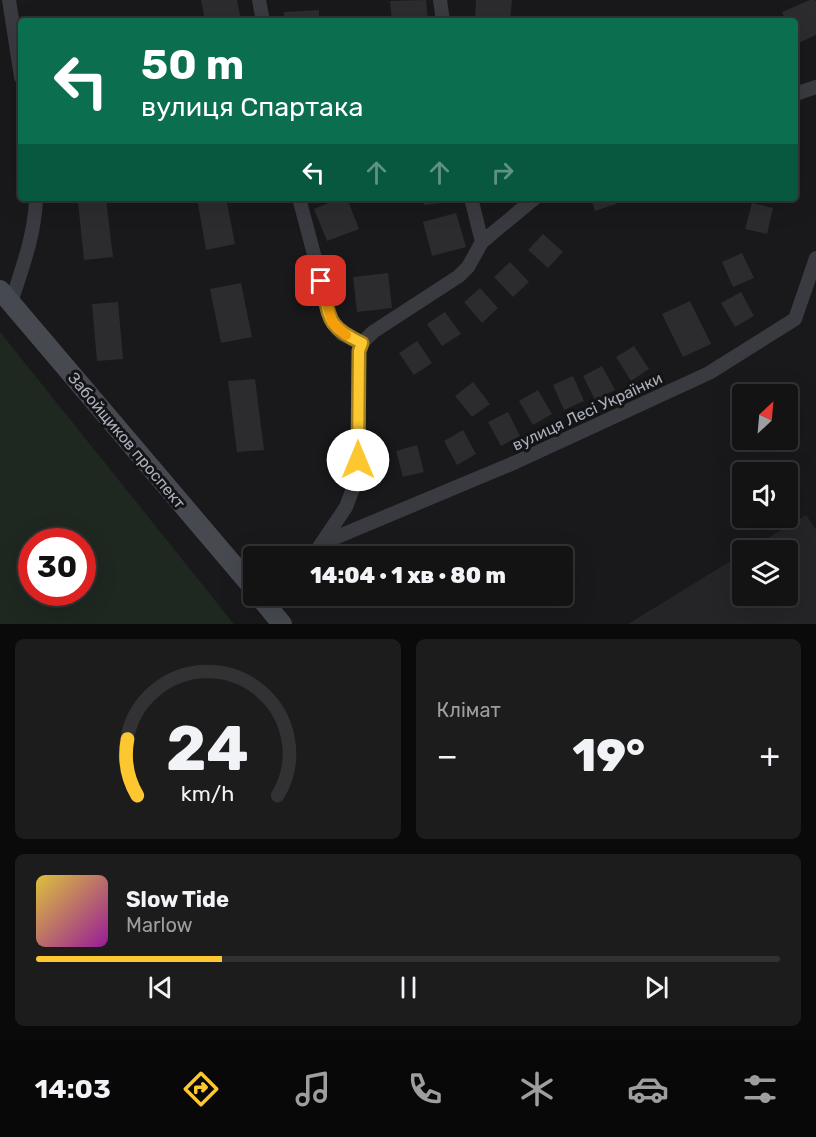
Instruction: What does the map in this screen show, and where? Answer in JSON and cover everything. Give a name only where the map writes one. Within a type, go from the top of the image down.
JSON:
[{"type":"main road","name":"Забойщиков проспект","points":[[6,297],[243,576]]},
{"type":"street","points":[[9,0],[18,58]]},
{"type":"street","points":[[259,0],[262,18]]},
{"type":"street","points":[[440,0],[443,18]]},
{"type":"street","points":[[798,93],[816,87]]},
{"type":"street","points":[[6,297],[30,243],[35,222],[36,201]]},
{"type":"street","points":[[300,201],[332,322],[342,334],[362,343]]},
{"type":"street","points":[[472,201],[482,242]]},
{"type":"street","points":[[322,546],[346,507],[355,483],[358,460],[359,351],[362,343],[373,332],[459,276],[468,267],[482,242],[531,201]]},
{"type":"street","name":"вулиця Лесі Українки","points":[[325,542],[516,462],[709,373],[795,319],[816,258]]},
{"type":"shaded area","points":[[0,332],[234,624],[0,624]]},
{"type":"shaded area","points":[[806,515],[816,529],[816,624],[628,624],[732,560],[732,606],[798,606],[798,540],[765,540],[784,528],[798,528],[798,520]]},
{"type":"building","points":[[201,0],[237,0],[240,18],[204,18]]},
{"type":"building","points":[[426,0],[428,18],[392,18],[390,1]]},
{"type":"building","points":[[476,0],[512,0],[510,18],[475,18]]},
{"type":"building","points":[[815,0],[816,35],[798,43],[798,18],[785,18],[782,12]]},
{"type":"building","points":[[319,10],[319,18],[284,18],[284,12]]},
{"type":"building","points":[[106,201],[113,257],[84,260],[78,202]]},
{"type":"building","points":[[198,201],[227,201],[235,244],[206,250]]},
{"type":"building","points":[[334,201],[348,201],[359,229],[327,241],[314,209]]},
{"type":"building","points":[[423,201],[459,201],[424,205]]},
{"type":"building","points":[[592,201],[615,201],[616,204],[595,211]]},
{"type":"building","points":[[752,203],[773,208],[767,234],[745,229]]},
{"type":"building","points":[[456,213],[466,247],[432,256],[423,222]]},
{"type":"building","points":[[543,234],[563,252],[548,268],[528,250]]},
{"type":"building","points":[[742,253],[754,278],[733,287],[722,262]]},
{"type":"building","points":[[510,262],[529,282],[513,297],[494,277]]},
{"type":"building","points":[[388,273],[392,308],[357,312],[353,277]]},
{"type":"building","points":[[241,283],[252,337],[221,343],[210,289]]},
{"type":"building","points":[[480,288],[498,308],[482,323],[464,302]]},
{"type":"building","points":[[741,292],[754,316],[735,327],[721,303]]},
{"type":"building","points":[[690,301],[711,344],[683,357],[662,314]]},
{"type":"building","points":[[118,302],[123,359],[97,361],[92,304]]},
{"type":"building","points":[[445,312],[461,334],[442,346],[427,324]]},
{"type":"building","points":[[417,341],[432,363],[414,375],[399,353]]},
{"type":"building","points":[[634,346],[649,369],[631,381],[616,357]]},
{"type":"building","points":[[602,366],[615,390],[595,400],[583,376]]},
{"type":"building","points":[[573,376],[584,401],[564,410],[553,385]]},
{"type":"building","points":[[255,379],[264,450],[237,452],[228,381]]},
{"type":"building","points":[[473,382],[490,404],[472,417],[455,396]]},
{"type":"building","points":[[538,390],[552,414],[533,425],[519,401]]},
{"type":"building","points":[[508,412],[520,436],[501,446],[488,422]]},
{"type":"building","points":[[463,430],[476,454],[457,465],[444,441]]},
{"type":"building","points":[[417,445],[424,472],[403,477],[396,451]]},
{"type":"slow traffic","points":[[327,303],[332,322],[342,334],[346,335]]},
{"type":"route","points":[[321,281],[332,322],[342,334],[362,343],[359,351],[358,460]]}]
